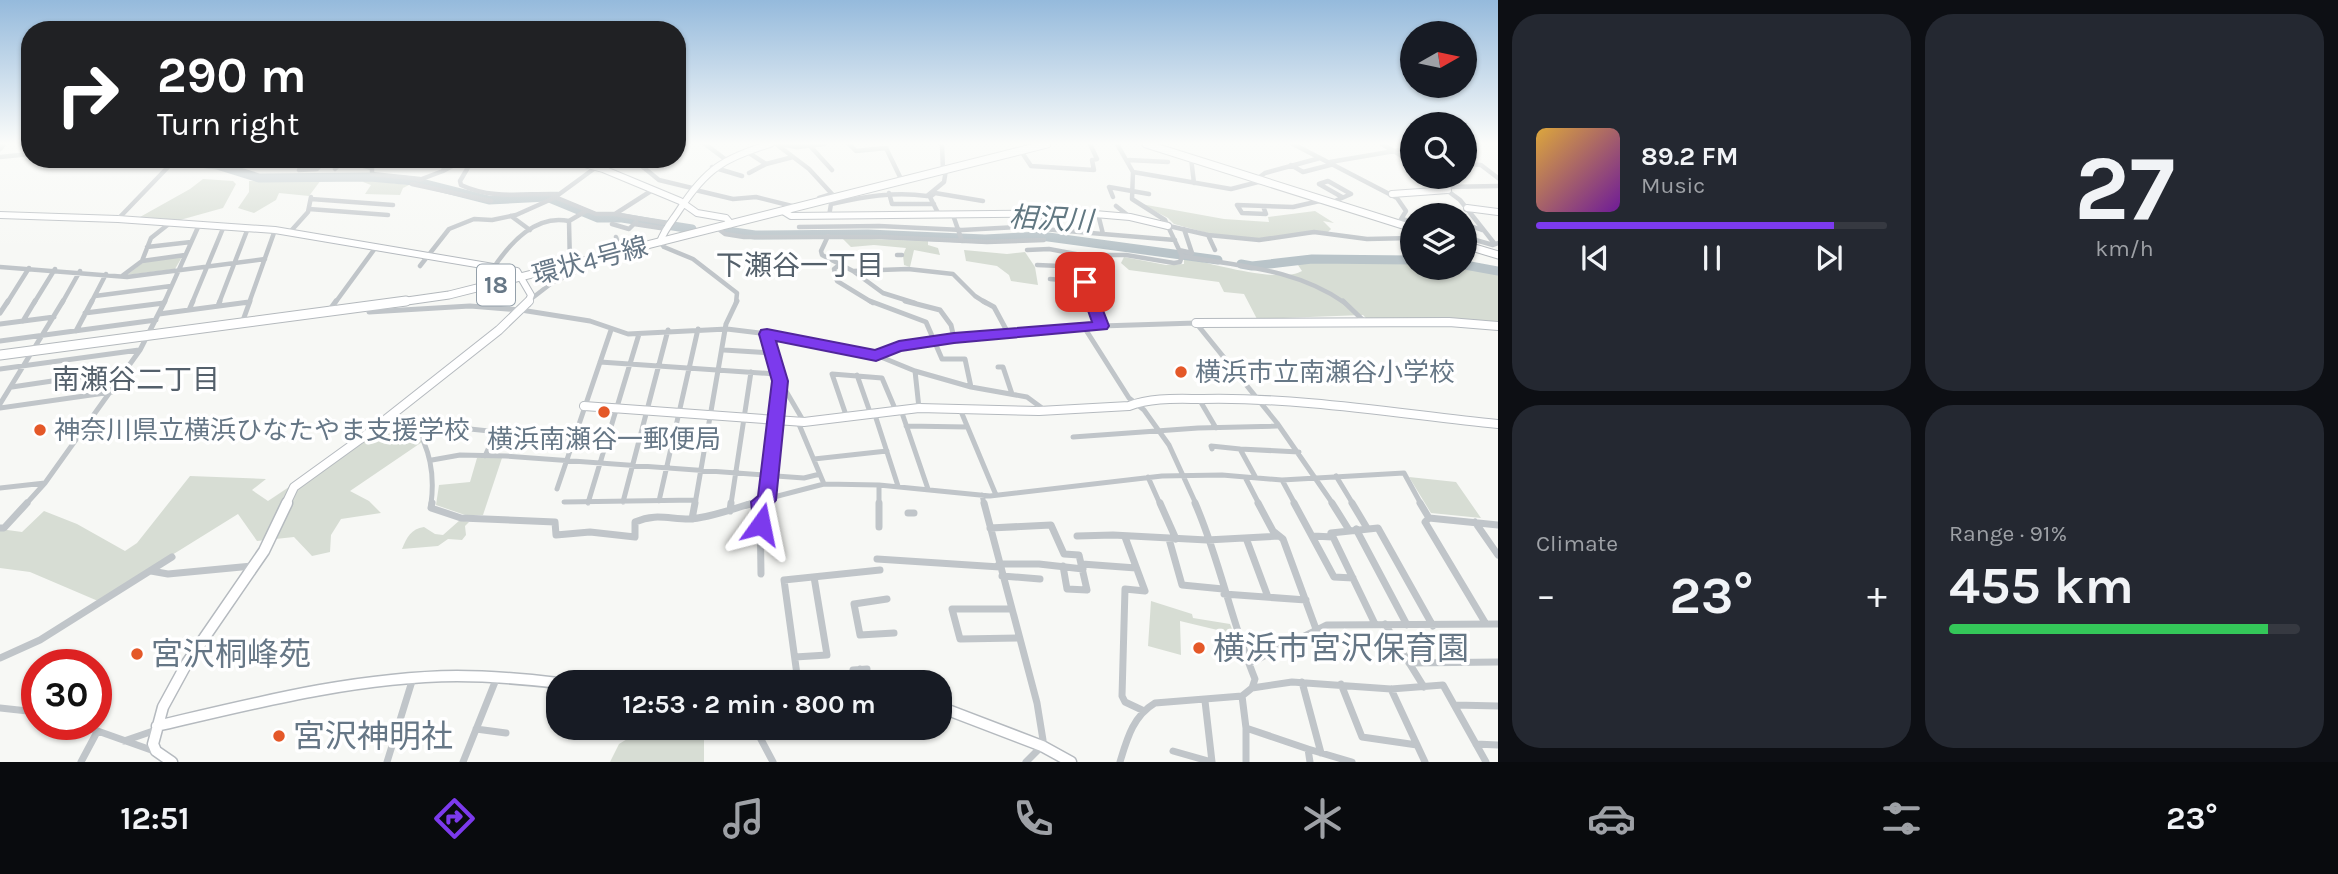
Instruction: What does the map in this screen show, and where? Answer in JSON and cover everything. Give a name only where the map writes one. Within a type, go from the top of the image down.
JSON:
[{"type":"main road","name":"環状4号線","points":[[0,355],[368,307],[427,303],[523,278],[572,270],[621,252],[731,224],[786,214],[797,208],[908,180]]},
{"type":"main road","points":[[1262,180],[1339,199],[1400,220]]},
{"type":"main road","points":[[1262,180],[1400,222]]},
{"type":"main road","points":[[1477,244],[1497,248]]},
{"type":"street","points":[[118,219],[156,180]]},
{"type":"street","points":[[408,180],[491,201]]},
{"type":"street","points":[[417,181],[421,180]]},
{"type":"street","points":[[461,180],[464,187],[472,190],[507,197],[554,197],[584,212],[615,214],[636,222],[669,227]]},
{"type":"street","points":[[420,266],[449,229],[474,219],[511,216],[554,197],[580,180]]},
{"type":"street","points":[[626,180],[683,203],[697,213],[726,218],[731,224]]},
{"type":"street","points":[[658,180],[733,200],[741,195],[752,196],[797,208]]},
{"type":"street","points":[[692,519],[727,329],[737,293],[693,259],[664,247],[660,242],[701,180]]},
{"type":"street","points":[[819,180],[832,194],[820,198]]},
{"type":"street","points":[[829,216],[831,204],[889,193],[926,196],[944,180]]},
{"type":"street","points":[[1027,250],[1049,249],[1081,255],[1126,255],[1180,262],[1180,253],[1165,220],[1132,200],[1133,180]]},
{"type":"street","points":[[1175,180],[1234,190],[1259,180]]},
{"type":"street","points":[[1364,180],[1392,194],[1401,203]]},
{"type":"street","points":[[1328,181],[1351,194],[1339,199],[1319,184],[1328,181]]},
{"type":"street","points":[[1477,187],[1498,186]]},
{"type":"street","points":[[1112,197],[1109,187],[1149,194]]},
{"type":"street","points":[[1392,194],[1445,189],[1460,203]]},
{"type":"street","points":[[615,214],[630,202],[639,202],[651,191]]},
{"type":"street","points":[[889,193],[892,204],[934,204]]},
{"type":"street","points":[[939,215],[930,197],[934,193],[983,201]]},
{"type":"street","points":[[290,232],[309,209],[311,198],[393,205]]},
{"type":"street","points":[[1263,206],[1266,214],[1263,215],[1242,213],[1237,205],[1293,207],[1324,200]]},
{"type":"street","points":[[1116,206],[1130,217]]},
{"type":"street","points":[[309,209],[388,215]]},
{"type":"street","points":[[1477,209],[1498,212]]},
{"type":"street","points":[[569,221],[584,212]]},
{"type":"street","points":[[786,214],[799,232],[879,226],[958,230],[1019,227],[1175,240]]},
{"type":"street","points":[[786,214],[1098,214],[1130,217],[1208,235],[1259,240],[1314,232],[1367,239],[1400,238]]},
{"type":"street","points":[[1039,214],[1046,229]]},
{"type":"street","points":[[1098,214],[1103,234]]},
{"type":"street","points":[[0,215],[170,222],[290,232],[517,271],[523,278],[531,299]]},
{"type":"street","points":[[876,215],[879,226]]},
{"type":"street","points":[[953,215],[962,239]]},
{"type":"street","points":[[511,216],[530,230]]},
{"type":"street","points":[[494,267],[510,246],[530,230],[548,220],[561,217],[569,221]]},
{"type":"street","points":[[156,751],[153,744],[163,707],[183,670],[272,536],[294,487],[391,415],[531,299],[572,270],[569,221]]},
{"type":"street","points":[[142,261],[150,238],[170,222]]},
{"type":"street","points":[[612,224],[629,229],[636,222]]},
{"type":"street","points":[[1477,223],[1497,248]]},
{"type":"street","points":[[0,528],[4,528],[44,483],[140,350],[199,225]]},
{"type":"street","points":[[189,310],[223,226]]},
{"type":"street","points":[[218,306],[248,228]]},
{"type":"street","points":[[715,228],[735,236],[1044,240]]},
{"type":"street","points":[[1180,253],[1192,253],[1184,229]]},
{"type":"street","points":[[1477,229],[1482,230]]},
{"type":"street","points":[[242,323],[275,230]]},
{"type":"street","points":[[1208,235],[1215,250]]},
{"type":"street","points":[[828,236],[821,251],[822,255],[853,271],[861,279],[892,297],[943,310],[951,322],[954,338]]},
{"type":"street","points":[[617,237],[621,252]]},
{"type":"street","points":[[771,246],[774,237]]},
{"type":"street","points":[[147,247],[191,242]]},
{"type":"street","points":[[328,312],[376,247]]},
{"type":"street","points":[[1180,253],[1308,282],[1344,298],[1366,323]]},
{"type":"street","points":[[122,276],[142,261],[185,255]]},
{"type":"street","points":[[1081,255],[1085,282],[1101,326]]},
{"type":"street","points":[[1,268],[55,269],[122,276],[264,259]]},
{"type":"street","points":[[839,265],[833,274],[845,287],[881,307],[922,320],[930,327],[942,359],[965,359],[971,387]]},
{"type":"street","points":[[1037,265],[1084,267]]},
{"type":"street","points":[[0,313],[29,268]]},
{"type":"street","points":[[23,321],[55,269]]},
{"type":"street","points":[[0,406],[80,271]]},
{"type":"street","points":[[853,271],[947,271],[994,307],[1008,333]]},
{"type":"street","points":[[76,331],[106,274]]},
{"type":"street","points":[[845,287],[861,279]]},
{"type":"street","points":[[1050,279],[1085,282]]},
{"type":"street","points":[[95,296],[171,286]]},
{"type":"street","points":[[1070,295],[1090,296]]},
{"type":"street","points":[[0,341],[249,302]]},
{"type":"street","points":[[85,313],[164,303]]},
{"type":"street","points":[[427,303],[521,310],[590,321],[611,330],[639,334],[698,329],[767,334],[876,355],[915,371],[1035,401],[1046,411]]},
{"type":"street","points":[[1074,309],[1095,310]]},
{"type":"street","points":[[0,324],[54,317]]},
{"type":"street","points":[[876,355],[899,346],[954,338],[1101,326],[1449,322],[1498,326]]},
{"type":"street","points":[[1196,323],[1259,398],[1277,426],[1299,452],[1352,530],[1407,625]]},
{"type":"street","points":[[1084,327],[1129,398],[1169,445],[1211,539],[1238,639],[1255,679],[1252,688]]},
{"type":"street","points":[[659,501],[698,329]]},
{"type":"street","points":[[557,489],[611,330]]},
{"type":"street","points":[[623,502],[668,330]]},
{"type":"street","points":[[588,503],[639,334]]},
{"type":"street","points":[[767,334],[778,378],[801,422],[824,484]]},
{"type":"street","points":[[0,369],[140,350]]},
{"type":"street","points":[[724,350],[770,353]]},
{"type":"street","points":[[600,362],[751,372],[778,378]]},
{"type":"street","points":[[998,367],[1003,367],[1012,394]]},
{"type":"street","points":[[11,387],[126,370]]},
{"type":"street","points":[[915,371],[919,408]]},
{"type":"street","points":[[730,511],[751,372]]},
{"type":"street","points":[[847,418],[832,374],[882,378],[906,426],[928,489]]},
{"type":"street","points":[[857,375],[898,486]]},
{"type":"street","points":[[761,574],[764,501],[770,475],[778,378]]},
{"type":"street","points":[[0,406],[112,392]]},
{"type":"street","points":[[584,406],[801,422],[873,416],[919,408],[1046,411],[1129,407],[1136,404],[1199,399],[1259,398],[1498,425]]},
{"type":"street","points":[[1199,399],[1216,428]]},
{"type":"street","points":[[960,409],[996,495]]},
{"type":"street","points":[[391,415],[414,423],[573,440]]},
{"type":"street","points":[[414,423],[424,438],[432,460],[435,483],[431,508],[461,518],[555,522],[556,535],[590,533],[635,537],[635,522],[641,519],[668,514],[681,519],[692,519],[824,484],[898,486],[996,495],[1147,477],[1182,476],[1282,480],[1404,473],[1429,518]]},
{"type":"street","points":[[906,426],[967,427]]},
{"type":"street","points":[[1073,437],[1277,426]]},
{"type":"street","points":[[485,456],[496,432]]},
{"type":"street","points":[[1212,449],[1211,446],[1299,452]]},
{"type":"street","points":[[1240,449],[1256,478]]},
{"type":"street","points":[[814,459],[887,451]]},
{"type":"street","points":[[432,460],[460,455],[567,459],[804,478],[820,474]]},
{"type":"street","points":[[1336,476],[1367,528]]},
{"type":"street","points":[[1147,477],[1173,539],[1182,585],[1306,600]]},
{"type":"street","points":[[1245,477],[1273,531],[1283,539],[1316,629]]},
{"type":"street","points":[[1282,480],[1334,577],[1353,578]]},
{"type":"street","points":[[0,488],[44,483]]},
{"type":"street","points":[[879,485],[879,527]]},
{"type":"street","points":[[982,495],[1037,703],[1042,746],[1026,762]]},
{"type":"street","points":[[564,502],[696,500]]},
{"type":"street","points":[[1486,624],[1424,522],[1429,518],[1498,525]]},
{"type":"street","points":[[1475,522],[1498,555]]},
{"type":"street","points":[[990,528],[1051,524],[1064,554],[1079,555],[1087,590],[1067,589],[1063,566]]},
{"type":"street","points":[[1375,624],[1331,533],[1378,528],[1433,626]]},
{"type":"street","points":[[1077,536],[1173,539],[1279,537]]},
{"type":"street","points":[[1313,536],[1333,537]]},
{"type":"street","points":[[1125,537],[1144,591],[1125,589],[1122,696],[1125,702],[1142,710]]},
{"type":"street","points":[[1246,538],[1268,597]]},
{"type":"street","points":[[0,659],[40,640],[172,558]]},
{"type":"street","points":[[877,559],[968,568],[1136,568]]},
{"type":"street","points":[[151,571],[168,574],[253,566]]},
{"type":"street","points":[[796,670],[783,584],[788,579],[880,570]]},
{"type":"street","points":[[1002,576],[1040,579]]},
{"type":"street","points":[[795,657],[827,654],[814,577]]},
{"type":"street","points":[[887,599],[854,604],[856,618],[860,635],[894,633]]},
{"type":"street","points":[[1011,609],[952,609],[960,639],[1019,638]]},
{"type":"street","points":[[1250,663],[1316,629],[1344,624],[1498,624]]},
{"type":"street","points":[[1385,624],[1424,687]]},
{"type":"street","points":[[1409,663],[1498,662]]},
{"type":"street","points":[[387,762],[414,676]]},
{"type":"street","points":[[124,741],[157,728],[286,697],[414,676],[497,676],[546,682]]},
{"type":"street","points":[[464,762],[497,676]]},
{"type":"street","points":[[1120,762],[1132,727],[1142,710],[1155,703],[1242,696],[1252,688],[1302,682],[1391,688],[1443,685],[1486,762]]},
{"type":"street","points":[[1302,682],[1321,753]]},
{"type":"street","points":[[1341,684],[1362,737],[1417,745]]},
{"type":"street","points":[[1391,688],[1425,762]]},
{"type":"street","points":[[1242,696],[1246,762]]},
{"type":"street","points":[[1173,751],[1212,762],[1205,701]]},
{"type":"street","points":[[1455,705],[1498,706]]},
{"type":"street","points":[[0,708],[21,710]]},
{"type":"street","points":[[952,712],[1042,746],[1068,761]]},
{"type":"street","points":[[1245,728],[1352,762]]},
{"type":"street","points":[[477,729],[506,733]]},
{"type":"street","points":[[112,737],[156,751],[172,762]]},
{"type":"street","points":[[81,762],[93,740]]},
{"type":"street","points":[[762,740],[774,762]]},
{"type":"street","points":[[1476,744],[1498,744]]},
{"type":"street","points":[[1308,750],[1310,762]]},
{"type":"shaded area","points":[[202,180],[233,181],[236,184],[223,208],[180,220],[140,217]]},
{"type":"shaded area","points":[[321,180],[309,196],[279,193],[276,200],[254,213],[238,208],[249,192],[249,181]]},
{"type":"shaded area","points":[[365,180],[409,185],[403,188],[400,195],[365,194],[371,185],[363,182]]},
{"type":"shaded area","points":[[1141,204],[1224,219],[1269,222],[1268,217],[1315,211],[1334,223],[1323,221],[1331,229],[1327,233],[1256,239],[1211,234],[1174,224]]},
{"type":"shaded area","points":[[842,238],[928,241],[928,245],[938,248],[940,255],[914,250],[910,267],[904,265],[903,255],[906,248],[874,245],[851,247]]},
{"type":"shaded area","points":[[964,250],[1007,254],[1025,252],[1035,267],[1038,285],[1011,281],[1009,275],[997,266],[966,261]]},
{"type":"shaded area","points":[[182,257],[175,269],[127,275],[145,261]]},
{"type":"shaded area","points":[[1124,257],[1166,265],[1184,264],[1184,258],[1244,271],[1278,275],[1302,271],[1294,259],[1400,263],[1400,280],[1477,280],[1477,270],[1498,274],[1498,324],[1368,320],[1363,315],[1257,319],[1244,294],[1224,292],[1219,282],[1129,270],[1121,263]]},
{"type":"shaded area","points":[[402,421],[410,423],[425,440],[350,491],[369,501],[381,513],[341,519],[331,535],[330,552],[312,556],[294,537],[257,541],[238,514],[98,601],[30,572],[0,568],[0,529],[22,532],[44,511],[77,524],[125,551],[137,543],[190,476],[266,479],[252,490],[268,501],[370,433],[382,440]]},
{"type":"shaded area","points":[[477,458],[502,458],[483,515],[465,515],[436,505],[439,485],[470,482]]},
{"type":"shaded area","points":[[1409,477],[1456,482],[1481,518],[1431,513]]},
{"type":"shaded area","points":[[460,520],[469,522],[465,526],[466,535],[462,540],[448,539],[438,546],[402,549],[408,537],[416,530],[424,527],[435,534],[443,535]]},
{"type":"shaded area","points":[[1151,601],[1192,614],[1193,618],[1230,624],[1234,634],[1180,621],[1181,655],[1148,646]]},
{"type":"shaded area","points":[[626,740],[704,740],[704,762],[610,762],[619,744]]},
{"type":"waterway","name":"相沢川","points":[[398,180],[489,200],[547,197],[598,218],[622,218],[692,229]]},
{"type":"waterway","name":"相沢川","points":[[727,231],[755,235],[868,234],[985,239],[1041,236],[1218,260]]},
{"type":"waterway","name":"相沢川","points":[[1241,264],[1252,266],[1312,259],[1400,260]]},
{"type":"waterway","name":"相沢川","points":[[1477,267],[1498,271]]},
{"type":"place","name":"横浜市立南瀬谷小学校","points":[[1181,372]]},
{"type":"place","name":"横浜南瀬谷一郵便局","points":[[604,412]]},
{"type":"place","name":"神奈川県立横浜ひなたやま支援学校","points":[[40,430]]},
{"type":"place","name":"横浜市宮沢保育園","points":[[1199,648]]},
{"type":"place","name":"宮沢桐峰苑","points":[[137,654]]},
{"type":"place","name":"宮沢神明社","points":[[279,736]]},
{"type":"district","name":"下瀬谷一丁目","points":[[800,265]]},
{"type":"district","name":"南瀬谷二丁目","points":[[136,379]]},
{"type":"route","points":[[761,524],[760,502],[767,500],[780,381],[770,355],[767,334],[876,355],[899,346],[954,338],[1101,326],[1085,282]]}]
